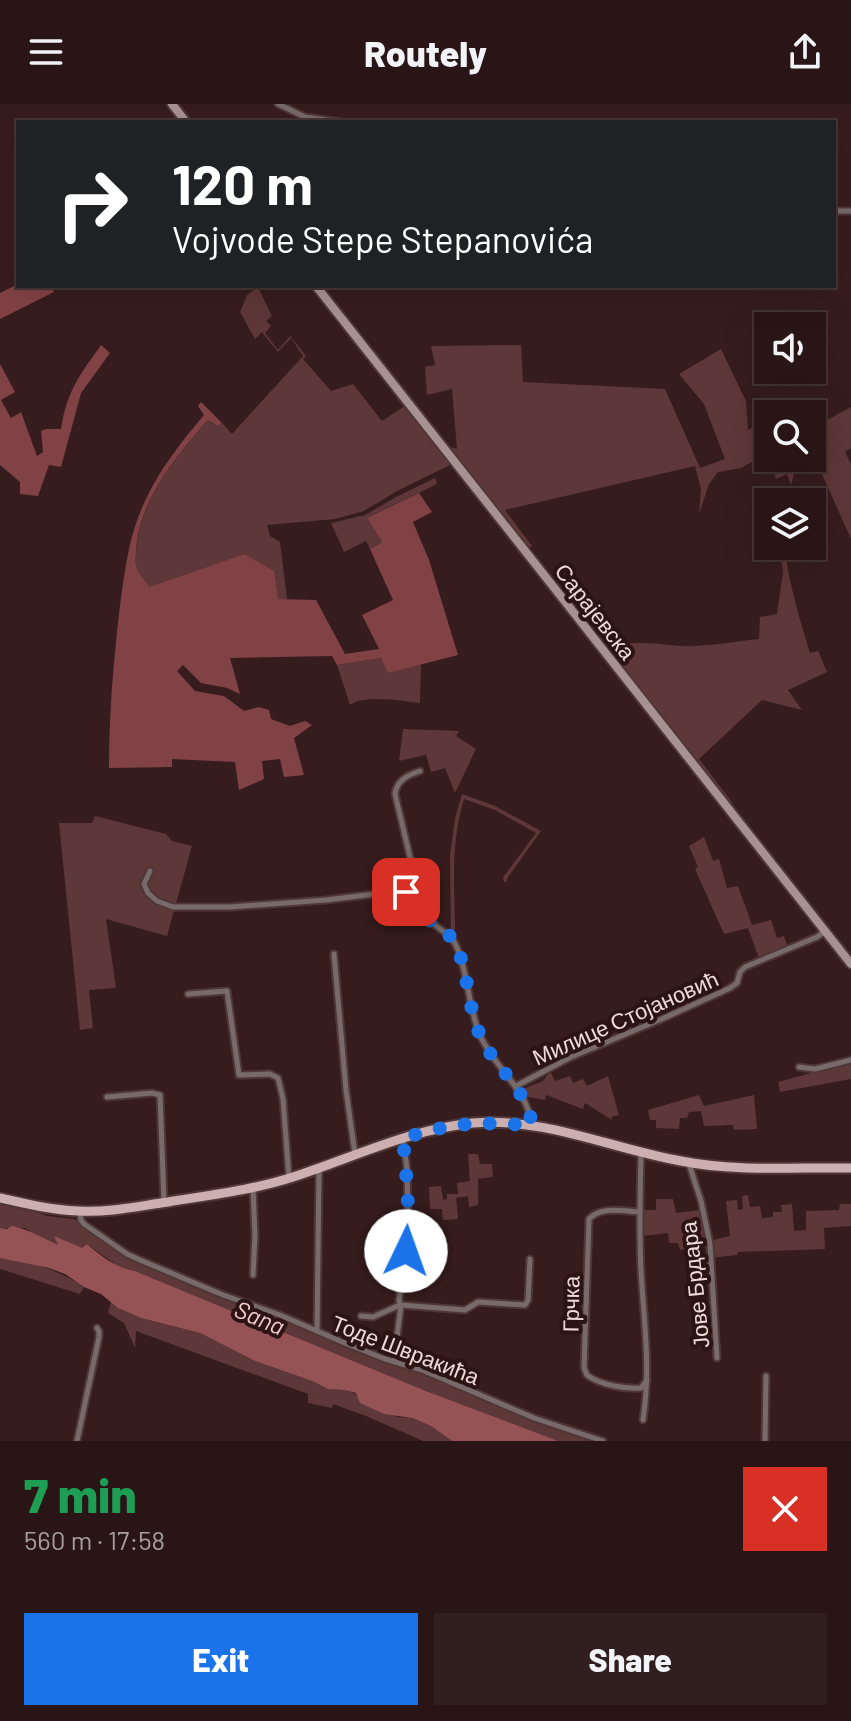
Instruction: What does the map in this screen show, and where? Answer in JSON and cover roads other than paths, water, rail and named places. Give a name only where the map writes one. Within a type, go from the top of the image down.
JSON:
[{"type":"main road","points":[[172,104],[184,120]]},
{"type":"main road","name":"Сарајевска","points":[[318,288],[850,959]]},
{"type":"main road","points":[[0,1198],[50,1209],[115,1210],[253,1188],[319,1169],[403,1138],[474,1123],[532,1125],[689,1163],[732,1167],[851,1168]]},
{"type":"street","points":[[278,104],[305,117],[326,120]]},
{"type":"street","points":[[409,894],[415,878],[395,794],[403,779],[420,771]]},
{"type":"street","points":[[150,871],[144,884],[148,893],[157,901],[173,907],[230,907],[399,891],[409,894],[426,916],[452,938],[480,1036],[516,1086],[530,1111],[532,1125]]},
{"type":"street","name":"Милице Стојановић","points":[[516,1086],[571,1057],[730,988],[737,983],[745,967],[817,937],[826,930]]},
{"type":"street","points":[[334,954],[355,1155]]},
{"type":"street","points":[[188,994],[227,991],[239,1075],[270,1074],[278,1078],[283,1099],[289,1179]]},
{"type":"street","points":[[799,1067],[815,1069],[851,1060]]},
{"type":"street","points":[[107,1097],[160,1095],[164,1202]]},
{"type":"street","points":[[394,1361],[408,1223],[403,1138]]},
{"type":"street","points":[[641,1152],[639,1212],[647,1336],[643,1420]]},
{"type":"street","name":"Јове Брдара","points":[[689,1163],[710,1244],[717,1358]]},
{"type":"street","points":[[317,1332],[319,1169]]},
{"type":"street","points":[[253,1188],[253,1275]]},
{"type":"street","name":"Грчка","points":[[639,1212],[604,1210],[595,1212],[589,1219],[584,1368],[591,1379],[612,1385],[641,1388],[647,1380]]},
{"type":"street","name":"Тоде Швракића","points":[[80,1211],[84,1224],[127,1254],[197,1285],[422,1370],[534,1418],[603,1441]]},
{"type":"street","points":[[361,1316],[373,1317],[401,1305],[465,1310],[478,1302],[525,1305],[528,1300],[530,1259]]},
{"type":"street","points":[[77,1441],[100,1333],[97,1328]]},
{"type":"street","points":[[765,1441],[766,1376]]},
{"type":"water label","name":"Sana","points":[[260,1317]]}]
